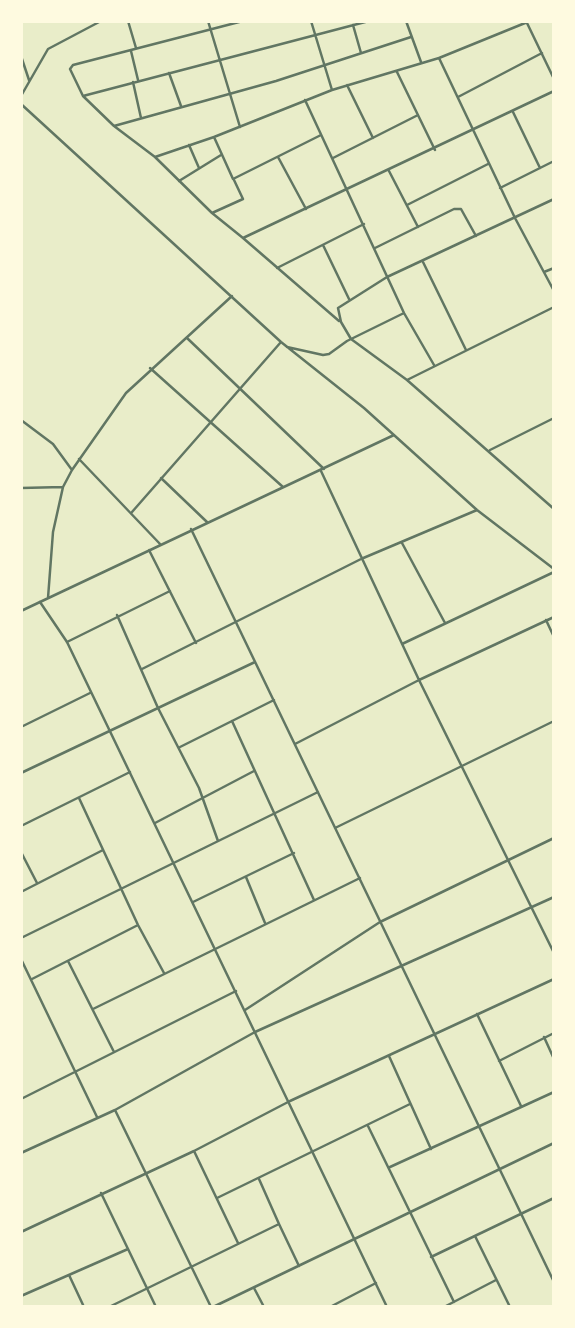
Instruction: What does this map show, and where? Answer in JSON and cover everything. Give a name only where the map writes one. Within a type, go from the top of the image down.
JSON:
[{"type":"street","points":[[21,96],[51,47],[102,21]]},
{"type":"street","points":[[128,21],[136,50]]},
{"type":"street","points":[[208,21],[227,92],[240,127]]},
{"type":"street","points":[[243,21],[71,66],[83,96],[114,126],[155,157],[212,213],[341,322]]},
{"type":"street","points":[[311,21],[332,90]]},
{"type":"street","points":[[83,96],[369,21]]},
{"type":"street","points":[[406,21],[421,62]]},
{"type":"street","points":[[155,157],[214,137],[332,90],[439,58],[527,21],[554,79]]},
{"type":"street","points":[[354,26],[361,53]]},
{"type":"street","points":[[114,126],[324,66],[411,37]]},
{"type":"street","points":[[131,51],[138,80]]},
{"type":"street","points":[[458,97],[542,53]]},
{"type":"street","points":[[21,56],[29,81]]},
{"type":"street","points":[[439,58],[500,188],[554,290]]},
{"type":"street","points":[[397,72],[435,150]]},
{"type":"street","points":[[169,74],[181,106]]},
{"type":"street","points":[[133,82],[142,118]]},
{"type":"street","points":[[347,85],[373,138]]},
{"type":"street","points":[[243,239],[474,132],[554,91]]},
{"type":"street","points":[[305,100],[404,313],[434,365]]},
{"type":"street","points":[[21,104],[60,142],[114,186],[281,342],[394,435],[477,510],[554,570],[402,644]]},
{"type":"street","points":[[513,112],[540,168]]},
{"type":"street","points":[[333,158],[418,115]]},
{"type":"street","points":[[233,179],[322,135]]},
{"type":"street","points":[[212,213],[243,199],[214,137]]},
{"type":"street","points":[[189,145],[199,169]]},
{"type":"street","points":[[179,181],[221,155]]},
{"type":"street","points":[[278,157],[307,210]]},
{"type":"street","points":[[500,188],[554,161]]},
{"type":"street","points":[[407,205],[489,163]]},
{"type":"street","points":[[389,171],[418,227]]},
{"type":"street","points":[[554,199],[387,277],[338,308],[341,322],[351,339],[407,380],[490,450],[554,509]]},
{"type":"street","points":[[375,248],[458,209],[475,236]]},
{"type":"street","points":[[277,268],[364,224]]},
{"type":"street","points":[[323,245],[349,299]]},
{"type":"street","points":[[423,262],[466,349]]},
{"type":"street","points":[[544,272],[554,268]]},
{"type":"street","points":[[48,598],[53,532],[63,487],[72,470],[126,393],[150,368],[232,296]]},
{"type":"street","points":[[407,380],[554,307]]},
{"type":"street","points":[[287,347],[323,355],[404,313]]},
{"type":"street","points":[[187,338],[322,470],[419,680],[554,953]]},
{"type":"street","points":[[132,512],[281,342]]},
{"type":"street","points":[[150,368],[284,488]]},
{"type":"street","points":[[490,450],[554,418]]},
{"type":"street","points":[[21,420],[52,444],[72,470]]},
{"type":"street","points":[[21,611],[394,435]]},
{"type":"street","points":[[79,459],[161,545]]},
{"type":"street","points":[[161,478],[208,522]]},
{"type":"street","points":[[21,488],[63,487]]},
{"type":"street","points":[[142,669],[361,559],[477,510]]},
{"type":"street","points":[[191,530],[554,1282]]},
{"type":"street","points":[[402,542],[445,623]]},
{"type":"street","points":[[149,550],[196,643]]},
{"type":"street","points":[[66,642],[170,591]]},
{"type":"street","points":[[40,602],[66,642],[109,729],[387,1307]]},
{"type":"street","points":[[117,615],[202,799],[218,841]]},
{"type":"street","points":[[295,744],[419,680],[554,617]]},
{"type":"street","points":[[546,620],[554,637]]},
{"type":"street","points":[[21,773],[255,662]]},
{"type":"street","points":[[21,727],[90,693]]},
{"type":"street","points":[[179,748],[274,700]]},
{"type":"street","points":[[232,721],[314,900]]},
{"type":"street","points":[[335,828],[554,721]]},
{"type":"street","points":[[154,824],[254,771]]},
{"type":"street","points":[[21,827],[130,772]]},
{"type":"street","points":[[21,938],[318,792]]},
{"type":"street","points":[[79,798],[121,890],[164,973]]},
{"type":"street","points":[[245,1010],[380,922],[554,838]]},
{"type":"street","points":[[21,892],[103,850]]},
{"type":"street","points":[[21,852],[37,884]]},
{"type":"street","points":[[192,902],[294,853]]},
{"type":"street","points":[[246,877],[265,923]]},
{"type":"street","points":[[93,1009],[360,878]]},
{"type":"street","points":[[21,1151],[115,1110],[255,1032],[554,897]]},
{"type":"street","points":[[31,980],[138,925]]},
{"type":"street","points":[[21,959],[98,1118]]},
{"type":"street","points":[[68,961],[114,1052]]},
{"type":"street","points":[[21,1232],[194,1151],[290,1101],[554,979]]},
{"type":"street","points":[[21,1099],[236,991]]},
{"type":"street","points":[[477,1014],[521,1107]]},
{"type":"street","points":[[499,1061],[554,1033]]},
{"type":"street","points":[[544,1037],[554,1059]]},
{"type":"street","points":[[389,1056],[431,1149]]},
{"type":"street","points":[[390,1167],[554,1092]]},
{"type":"street","points":[[217,1198],[410,1104]]},
{"type":"street","points":[[115,1110],[212,1307],[554,1143]]},
{"type":"street","points":[[367,1125],[390,1167],[454,1302]]},
{"type":"street","points":[[194,1151],[239,1244]]},
{"type":"street","points":[[259,1179],[299,1266]]},
{"type":"street","points":[[101,1193],[156,1307]]},
{"type":"street","points":[[431,1257],[554,1198]]},
{"type":"street","points":[[109,1307],[279,1224]]},
{"type":"street","points":[[475,1236],[510,1307]]},
{"type":"street","points":[[21,1296],[128,1249]]},
{"type":"street","points":[[69,1275],[84,1307]]},
{"type":"street","points":[[444,1307],[496,1280]]},
{"type":"street","points":[[330,1307],[376,1283]]},
{"type":"street","points":[[254,1287],[264,1307]]}]
